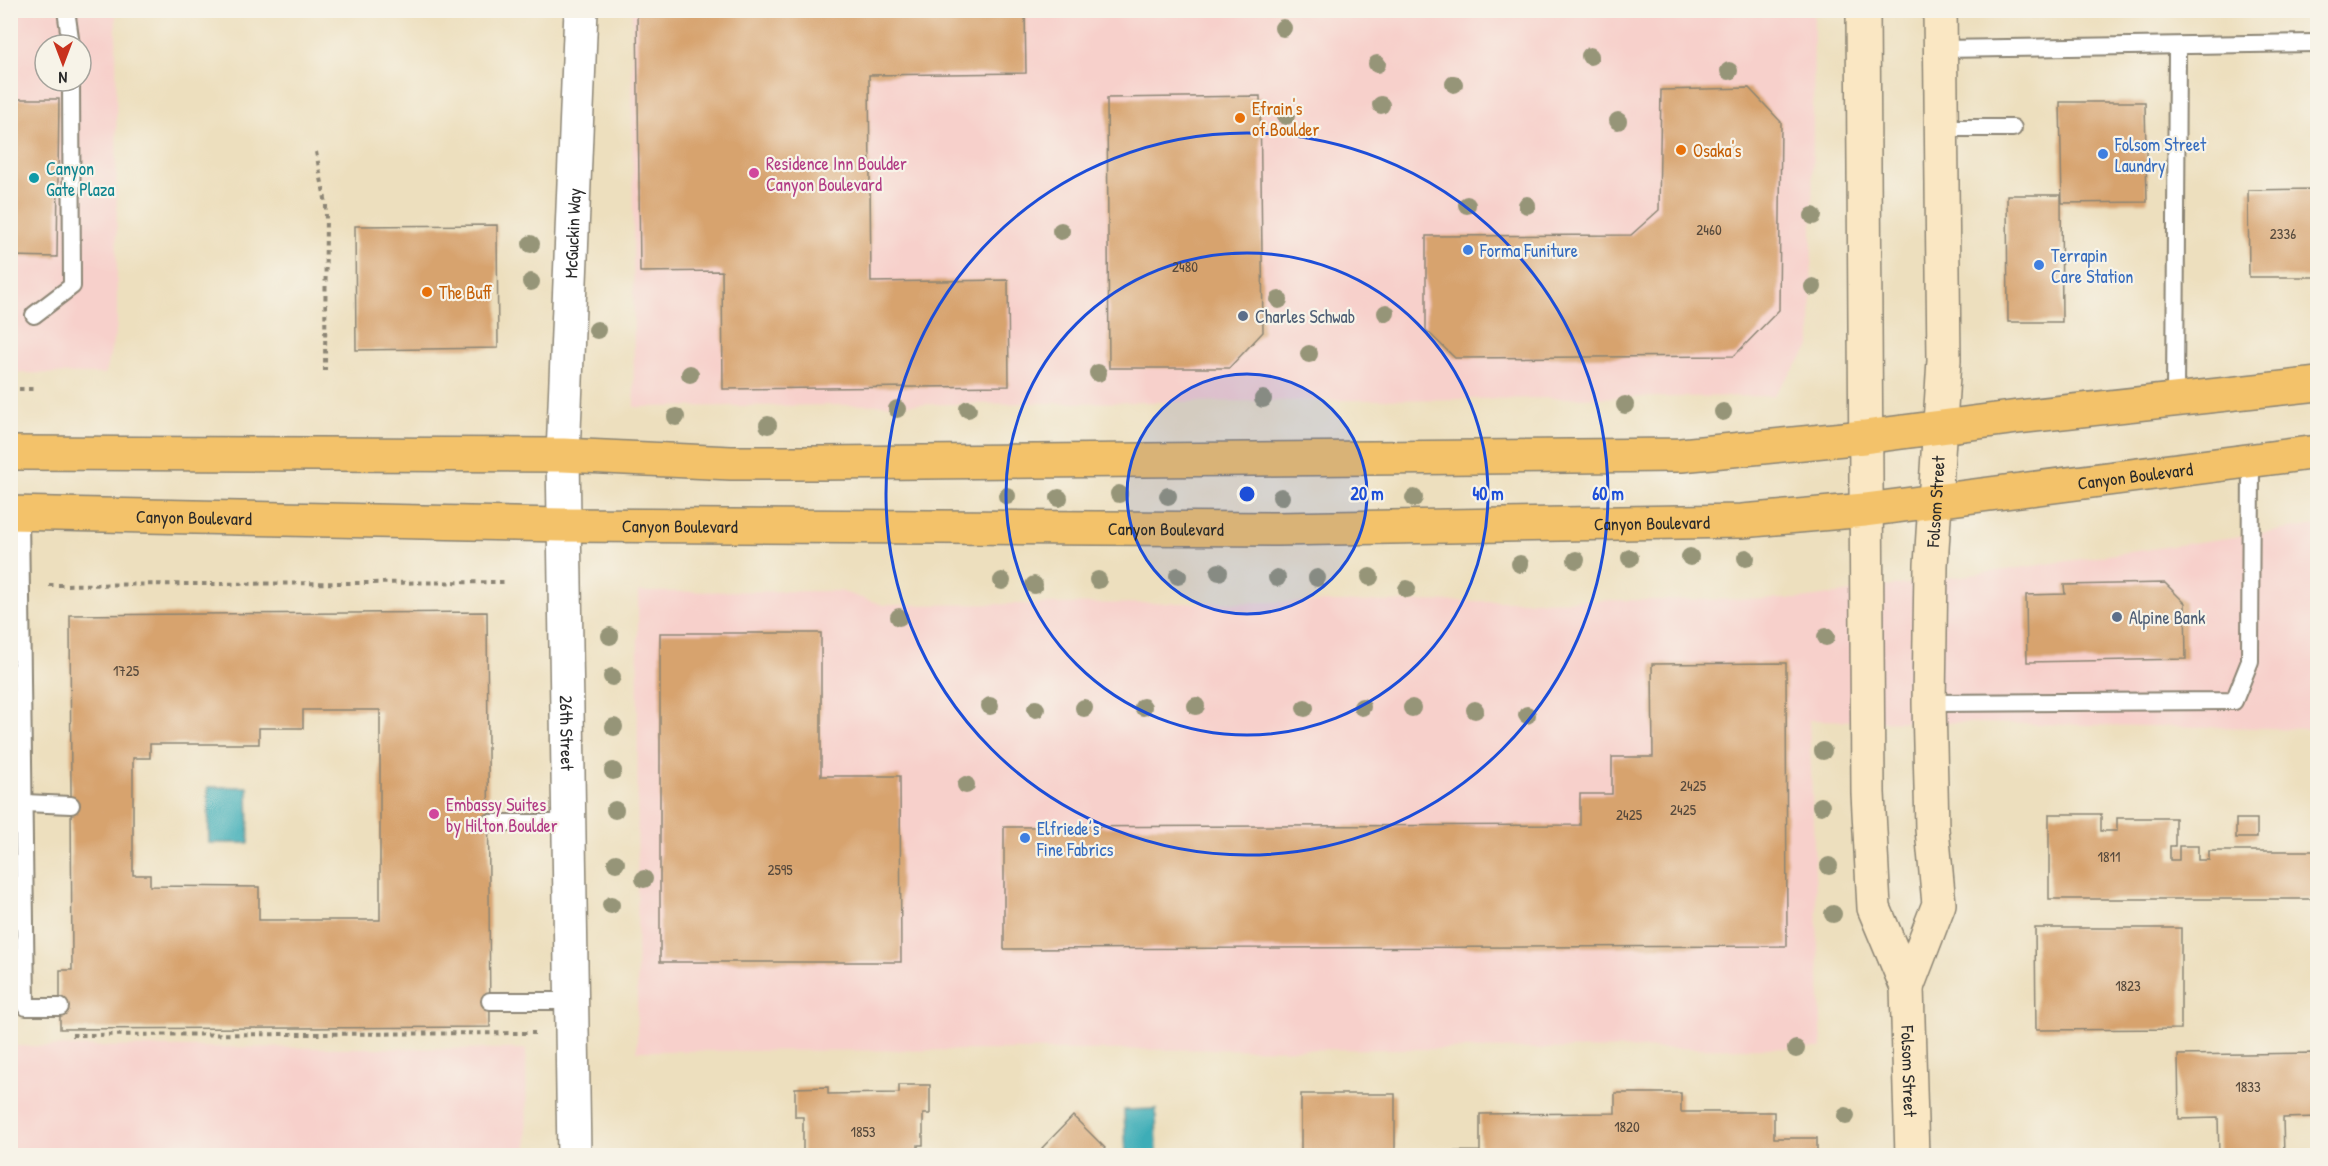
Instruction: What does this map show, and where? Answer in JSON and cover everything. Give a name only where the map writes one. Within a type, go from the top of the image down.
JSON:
[{"type":"main road","name":"Folsom Street","points":[[1863,10],[1868,793],[1874,908],[1907,987],[1912,1155]]},
{"type":"main road","name":"Folsom Street","points":[[1907,987],[1939,904],[1932,829],[1929,703],[1934,500],[1944,360],[1940,10]]},
{"type":"main road","points":[[10,453],[563,455],[731,463],[824,464],[1681,455],[1864,437],[2318,384]]},
{"type":"main road","name":"Canyon Boulevard","points":[[15,514],[563,525],[1437,528],[1742,521],[1865,510],[2318,453]]},
{"type":"street","name":"McGuckin Way","points":[[563,455],[581,10]]},
{"type":"street","name":"26th Street","points":[[563,455],[574,1155]]},
{"type":"lane","points":[[66,10],[69,33]]},
{"type":"lane","points":[[1941,49],[2318,43]]},
{"type":"lane","points":[[2175,399],[2177,47]]},
{"type":"lane","points":[[34,315],[72,286],[71,93]]},
{"type":"lane","points":[[1941,128],[2013,128]]},
{"type":"lane","points":[[1929,703],[2234,701],[2250,661],[2251,460]]},
{"type":"lane","points":[[15,514],[21,585],[26,1007],[60,1006]]},
{"type":"lane","points":[[24,803],[71,805]]},
{"type":"lane","points":[[489,823],[567,823]]},
{"type":"lane","points":[[490,1001],[572,1000]]},
{"type":"path","points":[[316,152],[326,204],[325,371]]},
{"type":"path","points":[[10,389],[36,389]]},
{"type":"path","points":[[21,585],[507,582]]},
{"type":"path","points":[[63,1035],[572,1033]]},
{"type":"shaded area","points":[[11,11],[116,11],[117,326],[105,374],[11,373]]},
{"type":"shaded area","points":[[632,11],[1814,11],[1811,346],[1773,396],[634,407]]},
{"type":"shaded area","points":[[2317,525],[2317,729],[1809,720],[1822,1048],[637,1051],[638,592],[840,591],[883,605],[1802,599]]},
{"type":"shaded area","points":[[11,1046],[526,1049],[527,1155],[11,1155]]},
{"type":"water","points":[[208,787],[248,787],[249,843],[209,843]]},
{"type":"water","points":[[1156,1109],[1157,1155],[1126,1155],[1124,1110]]},
{"type":"building","name":"Residence Inn Boulder Canyon Boulevard","points":[[637,10],[1025,10],[1026,73],[869,75],[871,282],[1008,280],[1009,386],[723,389],[722,271],[640,272]]},
{"type":"building","points":[[1749,88],[1781,122],[1779,310],[1734,356],[1455,358],[1426,330],[1426,236],[1631,235],[1659,210],[1661,90]]},
{"type":"building","points":[[1260,96],[1263,332],[1229,368],[1109,368],[1107,98]]},
{"type":"building","name":"Canyon Gate Plaza","points":[[10,99],[59,99],[57,257],[10,256]]},
{"type":"building","points":[[2060,102],[2145,102],[2147,202],[2062,203]]},
{"type":"building","points":[[2318,189],[2318,277],[2249,277],[2248,190]]},
{"type":"building","points":[[2007,195],[2061,195],[2062,322],[2008,322]]},
{"type":"building","points":[[497,225],[498,348],[356,350],[355,226]]},
{"type":"building","points":[[2165,583],[2185,603],[2186,659],[2027,662],[2026,595],[2065,594],[2064,585]]},
{"type":"building","name":"Embassy Suites by Hilton Boulder","points":[[487,612],[490,1027],[60,1029],[60,970],[72,970],[70,615]],"holes":[[[303,710],[380,710],[380,920],[259,920],[259,887],[150,886],[150,875],[133,875],[133,758],[150,758],[150,744],[259,744],[259,728],[303,728]]]},
{"type":"building","points":[[660,633],[821,633],[821,776],[900,776],[901,962],[660,962]]},
{"type":"building","points":[[1786,663],[1787,946],[1004,949],[1004,827],[1580,825],[1580,794],[1612,794],[1612,757],[1653,757],[1652,664]]},
{"type":"building","points":[[2049,814],[2101,814],[2101,831],[2117,831],[2117,818],[2175,818],[2175,846],[2170,846],[2170,860],[2179,860],[2179,846],[2198,846],[2198,860],[2209,860],[2209,851],[2318,851],[2318,899],[2049,899]]},
{"type":"building","points":[[2236,819],[2257,819],[2257,838],[2236,838]]},
{"type":"building","points":[[2035,928],[2181,928],[2181,1029],[2036,1030]]},
{"type":"building","points":[[2318,1053],[2318,1117],[2283,1118],[2284,1156],[2219,1156],[2218,1118],[2179,1119],[2178,1055]]},
{"type":"building","points":[[899,1085],[930,1085],[930,1114],[923,1114],[923,1145],[918,1145],[918,1156],[803,1156],[803,1117],[795,1117],[795,1088],[828,1087],[828,1094],[899,1093]]},
{"type":"building","points":[[1615,1093],[1681,1093],[1681,1112],[1774,1112],[1774,1138],[1817,1138],[1817,1156],[1301,1156],[1301,1094],[1395,1094],[1395,1152],[1480,1151],[1480,1114],[1615,1113]]},
{"type":"building","points":[[1073,1116],[1105,1148],[1098,1156],[1049,1156],[1042,1148]]},
{"type":"place","name":"Efrain's of Boulder","points":[[1240,118]]},
{"type":"place","name":"Osaka's","points":[[1681,150]]},
{"type":"place","name":"Folsom Street Laundry","points":[[2103,154]]},
{"type":"place","name":"Residence Inn Boulder Canyon Boulevard","points":[[754,173]]},
{"type":"place","name":"Canyon Gate Plaza","points":[[34,178]]},
{"type":"place","name":"Forma Funiture","points":[[1468,250]]},
{"type":"place","name":"Terrapin Care Station","points":[[2039,265]]},
{"type":"place","name":"The Buff","points":[[427,292]]},
{"type":"place","name":"Charles Schwab","points":[[1243,316]]},
{"type":"place","name":"Alpine Bank","points":[[2117,617]]},
{"type":"place","name":"Embassy Suites by Hilton Boulder","points":[[434,814]]},
{"type":"place","name":"Elfriede’s Fine Fabrics","points":[[1025,838]]}]
